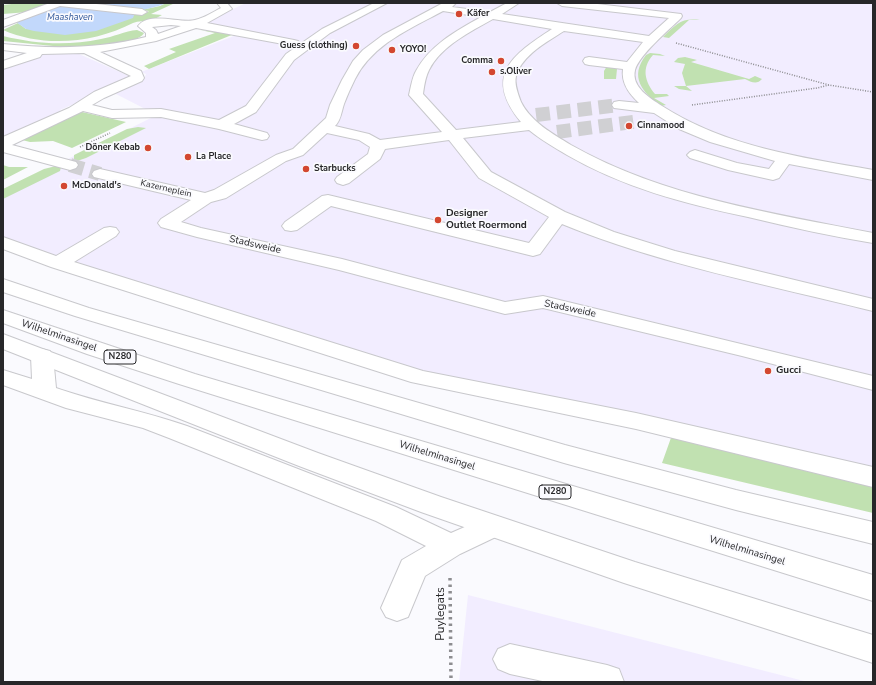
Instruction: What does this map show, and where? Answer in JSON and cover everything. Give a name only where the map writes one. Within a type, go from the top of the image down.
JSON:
[{"type":"street","points":[[3,24],[59,3],[142,12]]},
{"type":"street","points":[[221,125],[251,109],[290,57],[326,31],[382,3]]},
{"type":"street","points":[[514,3],[443,45],[430,58],[422,72],[416,95],[451,136],[469,154],[484,175],[559,216],[608,236],[669,255],[873,305]]},
{"type":"street","points":[[562,3],[677,16],[649,43],[631,66],[629,71],[633,88],[641,98],[694,130],[739,146],[784,158],[873,175]]},
{"type":"street","points":[[630,3],[635,10],[649,13]]},
{"type":"street","points":[[641,3],[649,13]]},
{"type":"street","points":[[587,5],[590,8],[530,49],[519,62],[510,77],[513,100],[538,125],[578,156],[612,172],[663,191],[728,208],[873,238]]},
{"type":"street","points":[[3,47],[44,51],[86,50],[122,46],[152,39],[194,24],[228,6]]},
{"type":"street","points":[[205,198],[220,194],[281,158],[298,152],[333,120],[336,105],[348,80],[357,64],[367,53],[387,37],[446,6],[492,16],[570,23],[649,43]]},
{"type":"street","points":[[3,15],[34,12]]},
{"type":"street","points":[[132,28],[148,23],[165,22],[194,24],[294,43]]},
{"type":"street","points":[[148,23],[143,26],[152,32],[152,39]]},
{"type":"street","points":[[9,35],[26,39],[65,42],[109,36]]},
{"type":"street","points":[[3,143],[81,107],[99,95],[138,78],[137,74],[86,50]]},
{"type":"street","points":[[3,65],[44,51]]},
{"type":"street","points":[[600,52],[587,66],[631,66]]},
{"type":"street","points":[[619,105],[658,109]]},
{"type":"street","points":[[81,107],[112,114],[161,113],[221,125],[262,136]]},
{"type":"street","points":[[640,121],[658,109]]},
{"type":"street","points":[[323,128],[364,137],[378,144],[538,125]]},
{"type":"street","points":[[694,130],[764,148],[873,168]]},
{"type":"street","points":[[343,180],[375,156],[378,144]]},
{"type":"street","points":[[3,147],[70,165]]},
{"type":"street","points":[[695,155],[734,167],[773,175],[784,158]]},
{"type":"street","name":"Kazerneplein","points":[[100,174],[205,198]]},
{"type":"street","name":"Kazerneplein","points":[[197,232],[167,223],[205,198]]},
{"type":"street","points":[[291,226],[328,200],[532,250],[559,216]]},
{"type":"street","points":[[58,263],[110,232]]},
{"type":"street","name":"Stadsweide","points":[[197,232],[342,265],[505,308],[543,302],[873,383]]},
{"type":"street","points":[[3,243],[58,263],[419,376],[636,421],[873,477]]},
{"type":"street","points":[[3,285],[111,321],[564,454],[728,498],[873,533]]},
{"type":"street","name":"Wilhelminasingel","points":[[3,316],[117,356],[246,397],[740,549],[873,588]]},
{"type":"street","name":"N280","points":[[3,341],[199,417],[492,526],[670,585],[873,649]]},
{"type":"street","points":[[42,356],[45,392]]},
{"type":"street","points":[[3,377],[75,403],[150,422],[178,432],[386,514],[425,532],[450,546]]},
{"type":"street","points":[[397,608],[413,568],[450,546],[492,526]]},
{"type":"street","points":[[510,659],[610,681]]},
{"type":"path","points":[[649,43],[674,43],[829,85],[873,92]]},
{"type":"path","points":[[658,109],[817,88],[829,85]]},
{"type":"path","name":"Puylegats","points":[[450,546],[451,682]]},
{"type":"shaded area","name":"Designer Outlet Roermond","points":[[246,3],[873,3],[873,471],[734,438],[418,370],[3,249],[3,191],[157,115],[114,93],[144,79],[146,74],[141,72],[239,34],[197,26]]},
{"type":"shaded area","points":[[38,54],[79,54],[129,76],[129,80],[60,110],[64,114],[3,141],[3,65]]},
{"type":"shaded area","points":[[468,595],[808,682],[459,682]]},
{"type":"green space","points":[[20,3],[55,3],[28,12],[3,14],[3,5]]},
{"type":"green space","points":[[166,3],[175,3],[151,14],[162,15],[155,19],[135,22],[118,30],[86,39],[52,41],[19,36],[3,30],[18,23],[26,29],[135,13],[144,14],[149,11],[141,10],[160,6]]},
{"type":"green space","points":[[688,20],[669,38],[663,37],[679,23]]},
{"type":"green space","points":[[137,30],[144,33],[139,38],[117,44],[88,47],[55,48],[53,46],[3,41],[3,36],[27,41],[76,43],[106,38]]},
{"type":"green space","points":[[200,30],[234,34],[149,69],[144,66],[176,52],[169,49],[215,33]]},
{"type":"green space","points":[[650,53],[665,56],[653,55],[647,65],[646,75],[649,85],[655,94],[667,94],[669,96],[654,98],[666,105],[661,106],[654,101],[643,90],[640,84],[638,70],[646,55]]},
{"type":"green space","points":[[685,57],[697,60],[691,62],[749,79],[755,76],[762,79],[758,82],[752,82],[745,79],[686,86],[682,73],[685,64],[674,62],[678,58]]},
{"type":"green space","points":[[607,66],[617,69],[616,79],[604,79],[604,71]]},
{"type":"green space","points":[[674,86],[686,86],[692,91],[679,89]]},
{"type":"green space","points":[[82,112],[126,122],[72,148],[53,141],[30,142],[18,139]]},
{"type":"green space","points":[[138,127],[146,128],[86,158],[77,161],[74,159],[74,155],[127,129]]},
{"type":"green space","points":[[3,165],[9,167],[28,167],[3,180]]},
{"type":"green space","points":[[60,165],[60,171],[3,199],[3,189],[44,169]]},
{"type":"green space","points":[[672,435],[873,485],[873,513],[662,463]]},
{"type":"water","name":"Maashaven","points":[[66,3],[166,3],[139,11],[135,13],[133,18],[96,31],[65,35],[26,29],[16,22]]},
{"type":"tunnel","points":[[536,115],[619,105]]},
{"type":"tunnel","points":[[557,132],[640,121]]},
{"type":"tunnel","points":[[70,165],[100,174]]},
{"type":"place","name":"Käfer","points":[[459,14]]},
{"type":"place","name":"Guess (clothing)","points":[[356,46]]},
{"type":"place","name":"YOYO!","points":[[392,50]]},
{"type":"place","name":"Comma","points":[[501,61]]},
{"type":"place","name":"s.Oliver","points":[[492,72]]},
{"type":"place","name":"Cinnamood","points":[[629,126]]},
{"type":"place","name":"Döner Kebab","points":[[148,148]]},
{"type":"place","name":"La Place","points":[[188,157]]},
{"type":"place","name":"Starbucks","points":[[306,169]]},
{"type":"place","name":"McDonald's","points":[[64,186]]},
{"type":"place","name":"Designer Outlet Roermond","points":[[438,220]]},
{"type":"place","name":"Gucci","points":[[768,371]]}]
